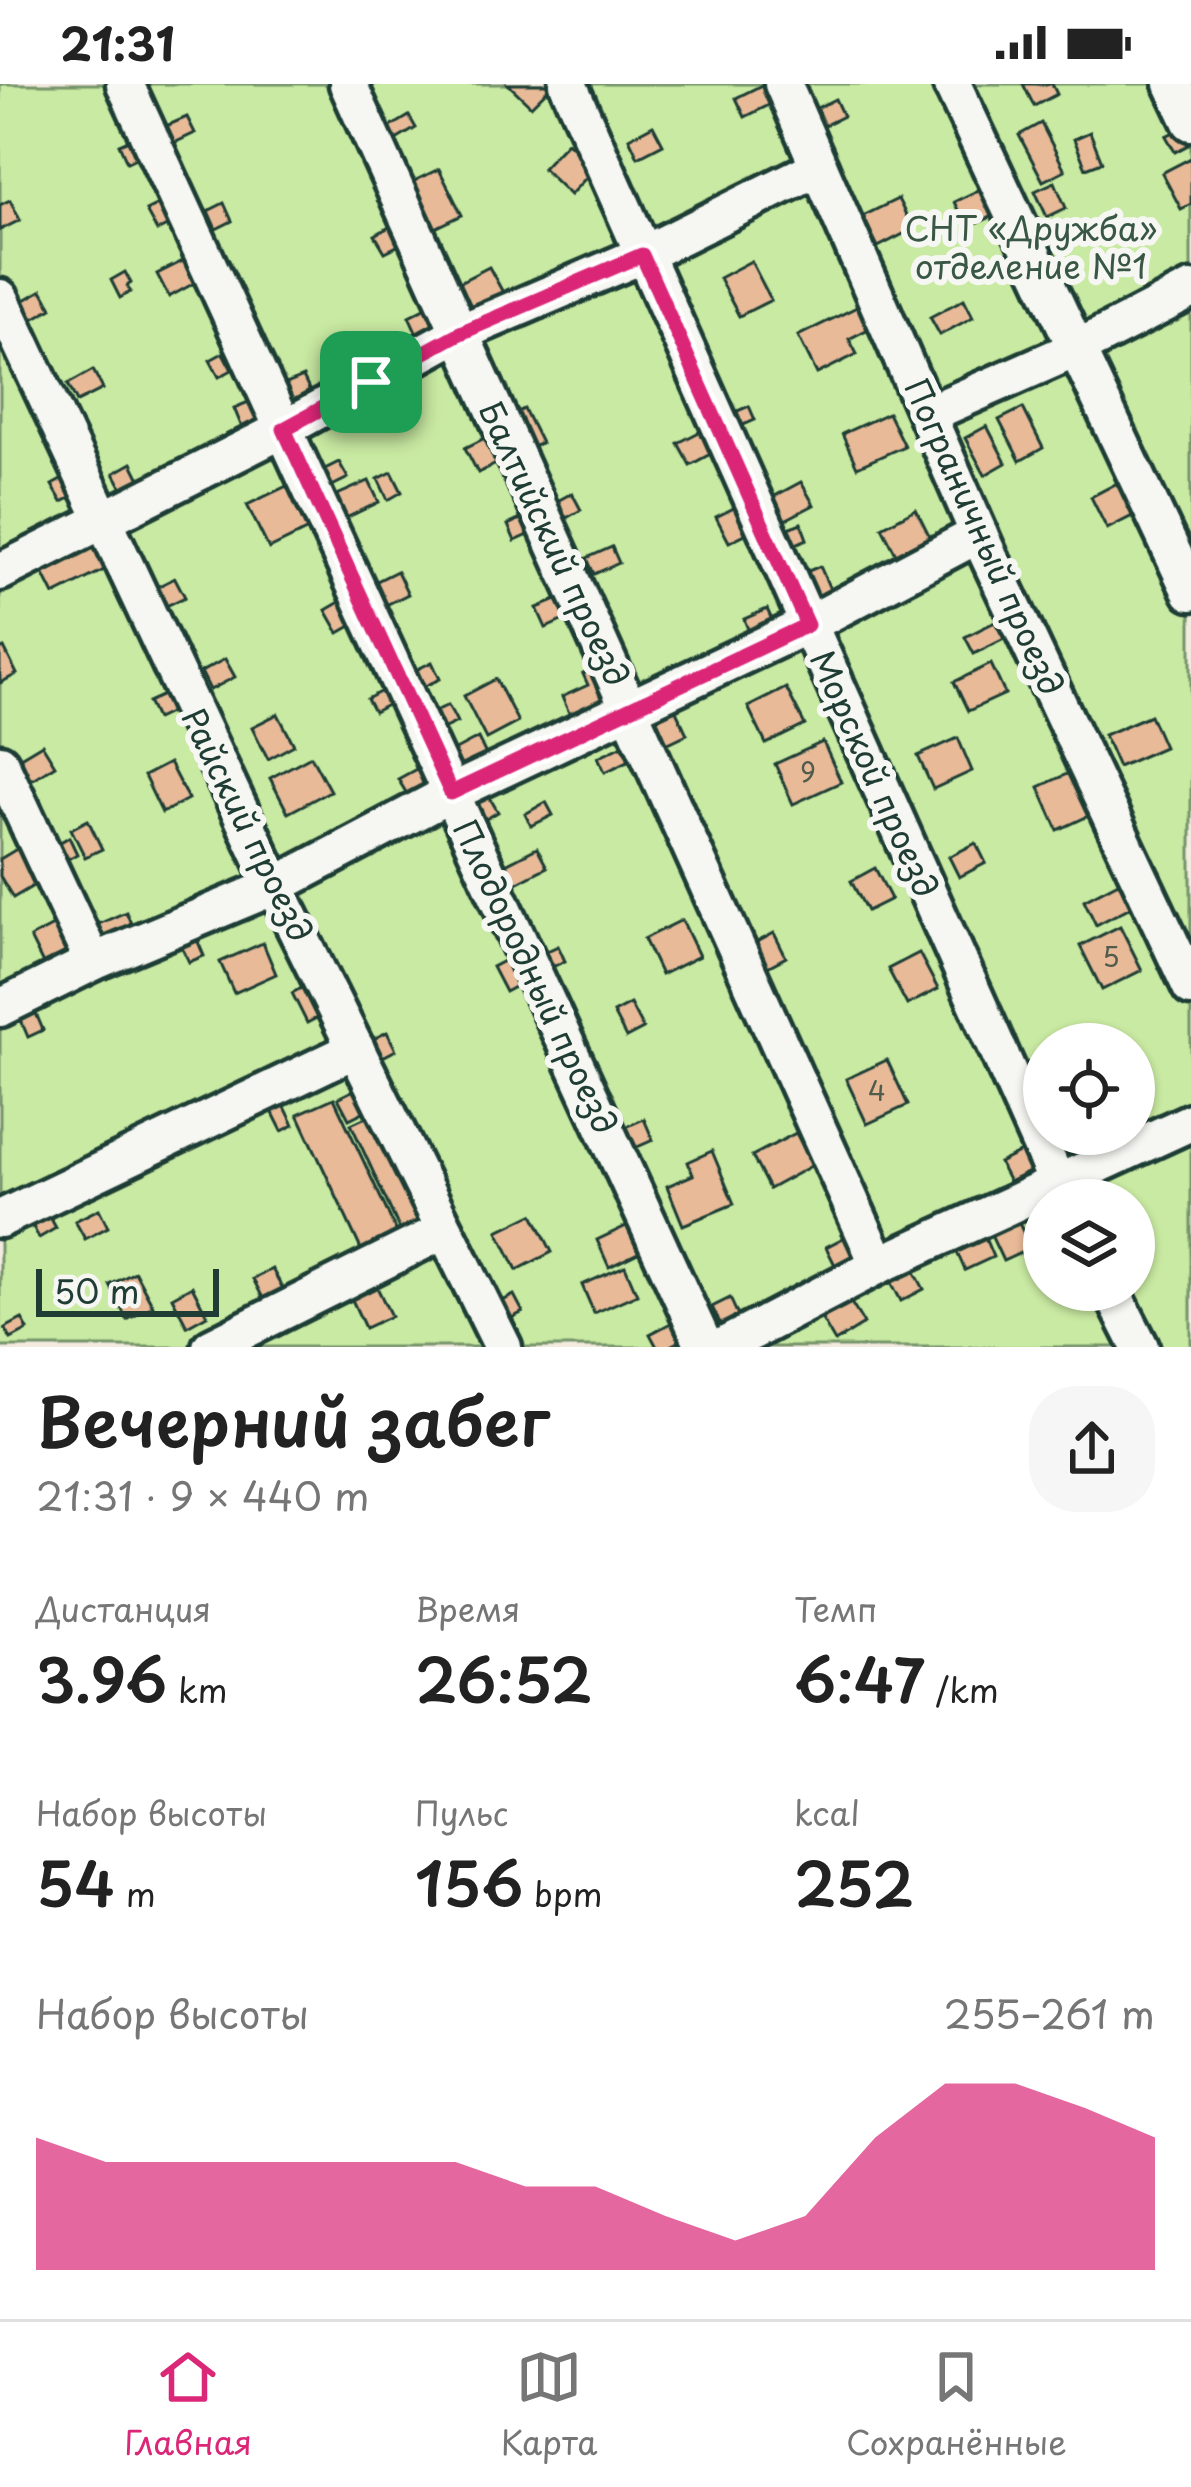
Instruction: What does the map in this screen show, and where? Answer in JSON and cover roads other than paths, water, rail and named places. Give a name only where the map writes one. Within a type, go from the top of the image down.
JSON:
[{"type":"lane","name":"Плодородный проезд","points":[[124,84],[705,1347]]},
{"type":"lane","name":"Балтийский проезд","points":[[348,84],[879,1265]]},
{"type":"lane","name":"Морской проезд","points":[[568,84],[1055,1179]]},
{"type":"lane","name":"Пограничный проезд","points":[[783,84],[979,534],[1191,987]]},
{"type":"lane","points":[[952,84],[1191,592]]},
{"type":"lane","points":[[1173,84],[1191,122]]},
{"type":"lane","points":[[0,572],[284,429],[458,334],[642,255],[819,167]]},
{"type":"lane","points":[[928,414],[1078,348],[1191,290]]},
{"type":"lane","name":"Райский проезд","points":[[0,298],[275,886],[503,1347]]},
{"type":"lane","points":[[0,1008],[93,962],[275,886],[451,793],[807,625],[979,534]]},
{"type":"lane","points":[[0,764],[93,962]]},
{"type":"lane","points":[[0,1220],[356,1048]]},
{"type":"lane","points":[[1083,1179],[1191,1122]]},
{"type":"lane","points":[[722,1347],[879,1265],[1023,1206]]},
{"type":"lane","points":[[211,1347],[446,1230]]},
{"type":"lane","points":[[1122,1311],[1140,1347]]},
{"type":"park label","name":"СНТ «Дружба» отделение №1","points":[[1031,248]]}]
